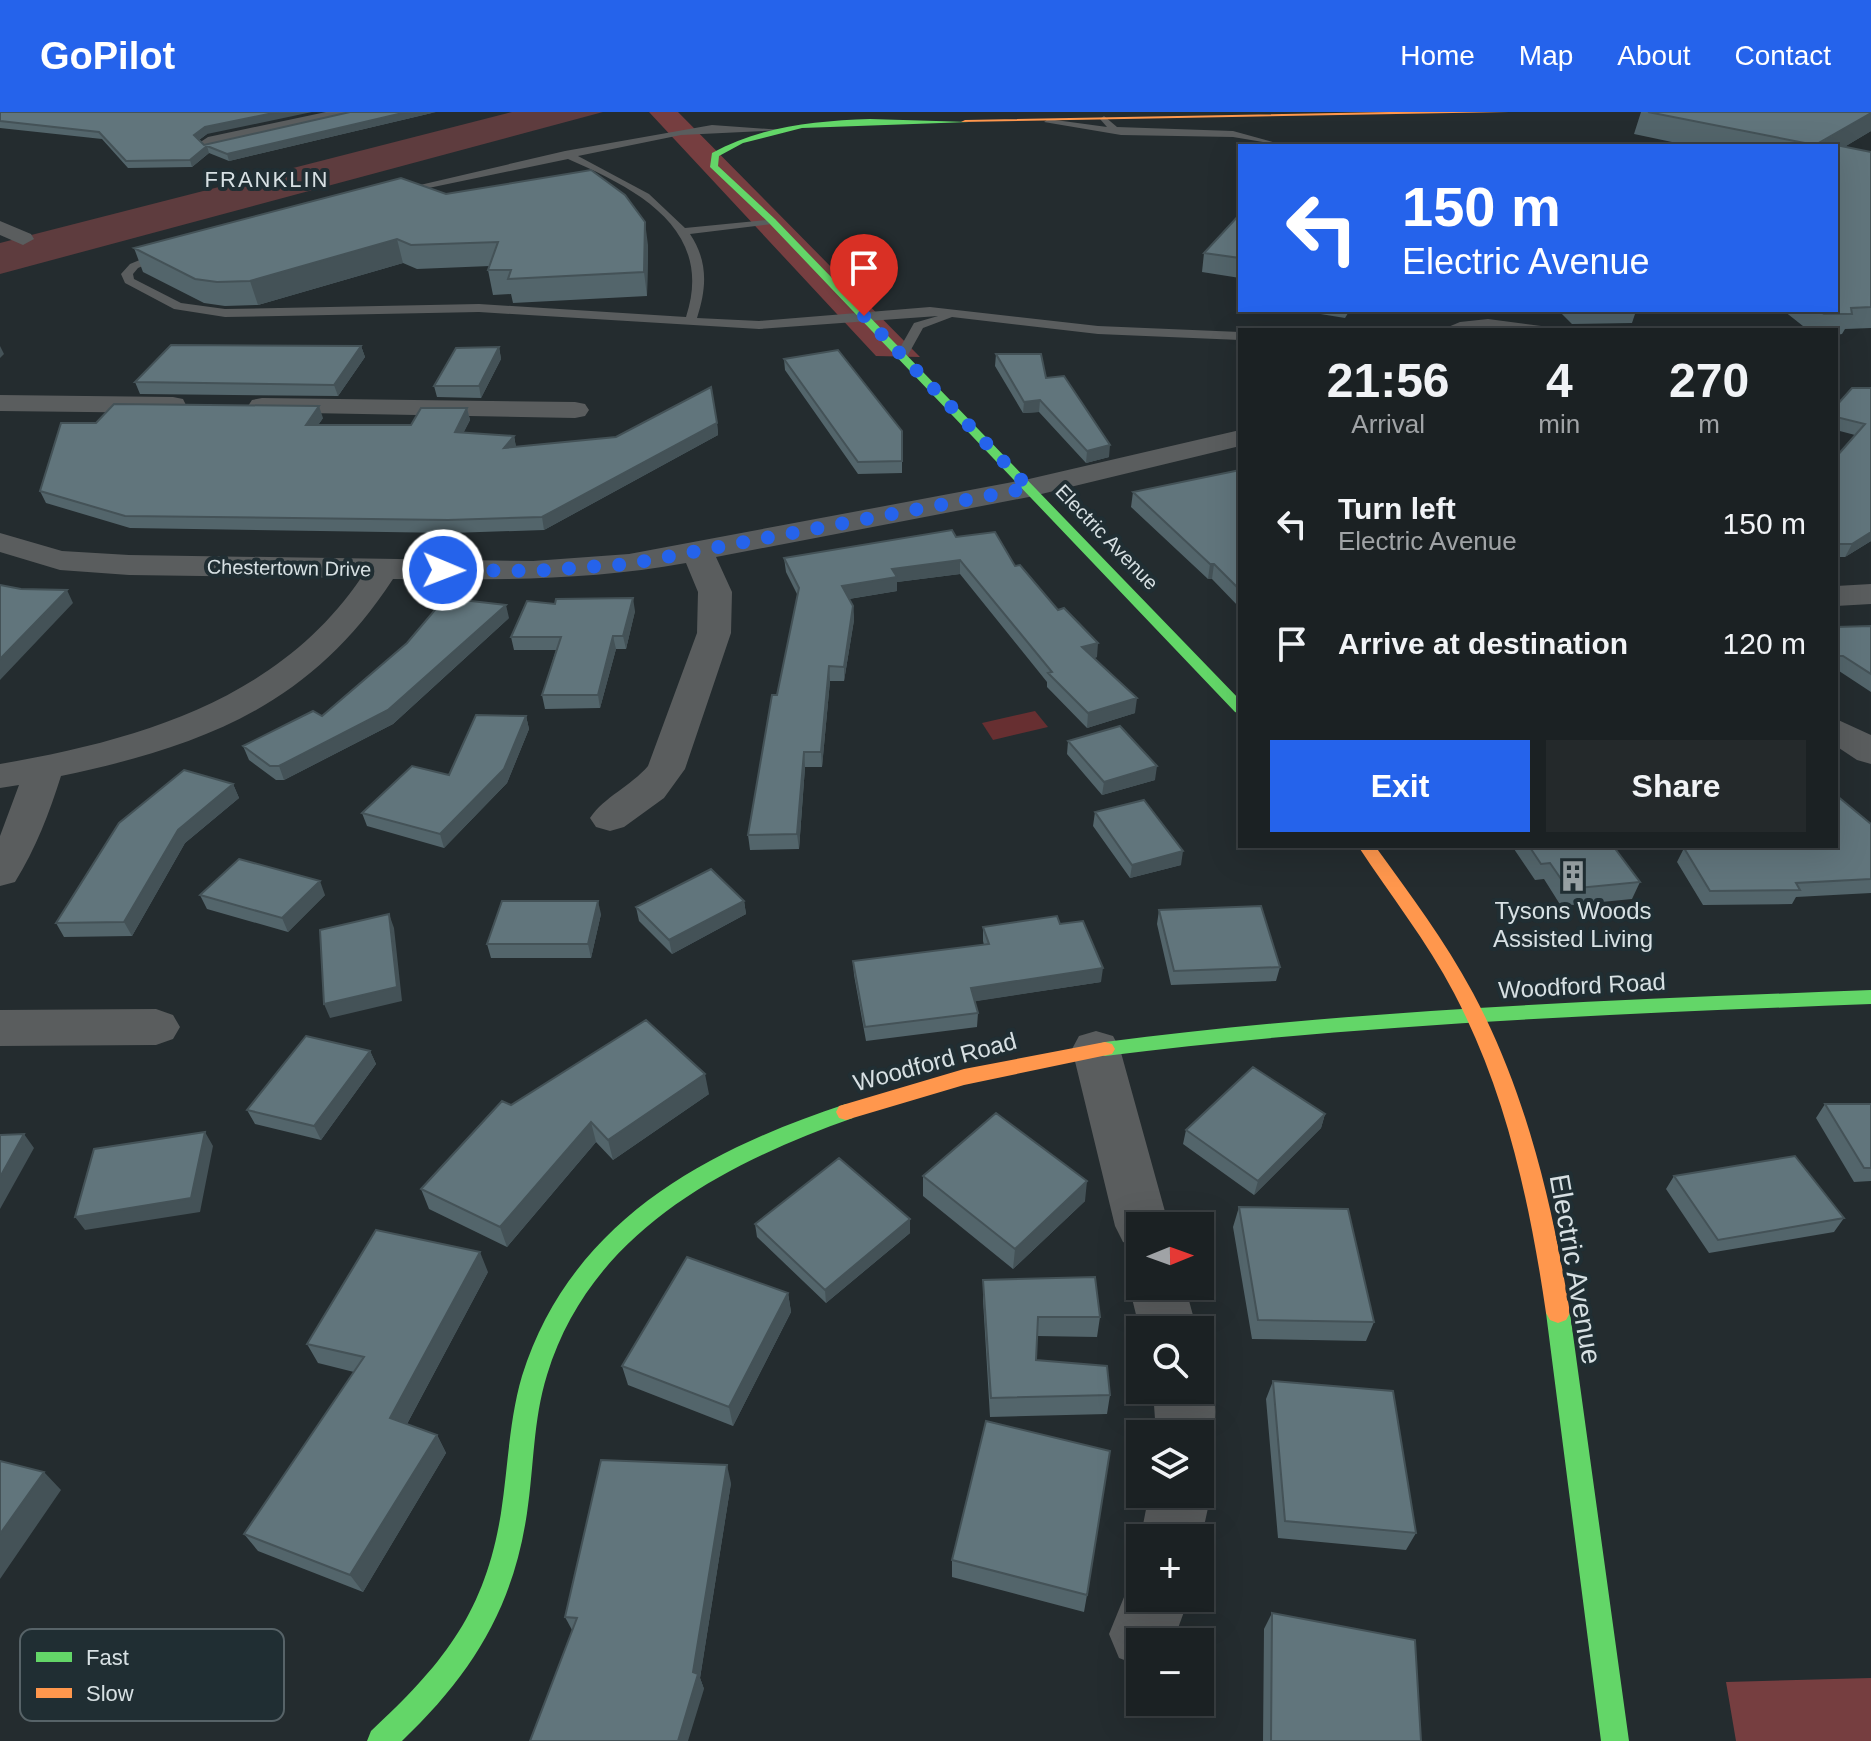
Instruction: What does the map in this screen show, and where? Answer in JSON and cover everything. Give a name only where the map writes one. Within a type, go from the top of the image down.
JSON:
[{"type":"street","points":[[208,143],[350,112]]},
{"type":"street","points":[[750,137],[777,130],[841,124],[1505,112]]},
{"type":"street","name":"Electric Avenue","points":[[750,137],[715,155],[714,167],[772,221],[1238,707]]},
{"type":"street","points":[[0,227],[23,239]]},
{"type":"street","points":[[0,428],[13,404],[195,405]]},
{"type":"street","points":[[242,406],[575,410]]},
{"type":"street","name":"Chestertown Drive","points":[[0,542],[60,560],[129,565],[585,569],[1029,488],[1238,438]]},
{"type":"street","points":[[610,818],[650,789],[666,769],[714,633],[715,592],[697,551]]},
{"type":"street","points":[[0,776],[131,748],[239,704],[318,651],[345,623],[383,569]]},
{"type":"street","points":[[1838,596],[1871,594]]},
{"type":"street","points":[[1838,731],[1871,752]]},
{"type":"street","points":[[0,872],[22,833],[44,769]]},
{"type":"street","name":"Electric Avenue","points":[[1367,848],[1426,930],[1475,1015],[1523,1143],[1548,1241],[1615,1741]]},
{"type":"street","name":"Woodford Road","points":[[381,1741],[431,1697],[471,1644],[498,1588],[513,1517],[531,1390],[546,1347],[588,1271],[625,1228],[672,1189],[757,1143],[887,1097],[963,1076],[1096,1049],[1276,1029],[1475,1015],[1871,997]]},
{"type":"street","points":[[0,1028],[156,1027]]},
{"type":"street","points":[[1096,1049],[1138,1212]]},
{"type":"lane","points":[[1104,119],[1109,128],[1129,132]]},
{"type":"lane","points":[[1039,120],[1129,132],[1233,134],[1274,144]]},
{"type":"lane","points":[[384,194],[565,154],[712,128],[777,130]]},
{"type":"lane","points":[[664,136],[712,133],[750,137]]},
{"type":"lane","points":[[565,154],[629,183],[685,231],[698,262],[699,277],[699,305],[690,322]]},
{"type":"lane","points":[[685,231],[772,221]]},
{"type":"lane","points":[[173,251],[134,266],[127,274],[129,281],[178,306],[194,310],[274,313],[479,308],[787,325],[913,311],[1098,330],[1238,336]]},
{"type":"lane","points":[[902,355],[918,326],[931,320],[963,314]]},
{"type":"lane","points":[[1456,328],[1508,323],[1544,328]]},
{"type":"shaded area","points":[[512,112],[603,112],[0,274],[0,243]]},
{"type":"shaded area","points":[[649,112],[678,112],[920,357],[876,356]]},
{"type":"shaded area","points":[[1035,711],[1048,727],[993,740],[982,723]]},
{"type":"shaded area","points":[[1871,1678],[1871,1741],[1736,1741],[1726,1682]]},
{"type":"building","points":[[0,112],[278,112],[205,127],[194,135],[204,145],[350,112],[407,112],[227,154],[207,146],[190,160],[126,161],[99,132],[0,121]]},
{"type":"building","points":[[1648,112],[1871,112],[1817,144]]},
{"type":"building","points":[[1838,145],[1871,152],[1871,307],[1851,308],[1852,314],[1821,312],[1838,312]]},
{"type":"building","points":[[591,170],[625,195],[645,222],[644,272],[508,279],[511,270],[488,270],[498,242],[411,245],[397,239],[250,281],[217,282],[195,279],[134,248],[401,178],[446,194]]},
{"type":"building","points":[[1238,216],[1238,258],[1204,253]]},
{"type":"building","points":[[171,345],[361,346],[334,385],[135,382]]},
{"type":"building","points":[[499,347],[479,386],[434,386],[456,348]]},
{"type":"building","points":[[838,350],[902,431],[902,461],[858,462],[784,359]]},
{"type":"building","points":[[996,354],[1041,354],[1046,378],[1064,376],[1110,445],[1087,451],[1040,400],[1024,402]]},
{"type":"building","points":[[711,387],[717,423],[542,517],[448,520],[125,516],[40,491],[61,423],[96,423],[114,404],[319,406],[306,425],[411,425],[421,408],[467,408],[455,432],[514,436],[504,448],[616,437]]},
{"type":"building","points":[[1852,388],[1871,388],[1871,532],[1852,544],[1838,544],[1838,455],[1865,424],[1838,417],[1838,404]]},
{"type":"building","points":[[1238,470],[1238,588],[1214,564],[1210,564],[1133,492]]},
{"type":"building","points":[[952,530],[956,537],[995,532],[1015,566],[1020,565],[1058,610],[1064,608],[1098,643],[1082,647],[1137,698],[1088,713],[1048,673],[1052,672],[960,560],[892,569],[897,577],[842,586],[853,606],[844,667],[829,666],[821,752],[804,752],[797,834],[748,835],[772,695],[777,695],[799,588],[784,558]]},
{"type":"building","points":[[0,585],[21,589],[67,590],[0,659]]},
{"type":"building","points":[[445,598],[506,605],[388,710],[279,766],[270,766],[243,746],[313,711],[322,716],[407,643]]},
{"type":"building","points":[[633,598],[623,636],[613,636],[598,695],[542,695],[561,637],[511,637],[527,601],[555,604],[556,599]]},
{"type":"building","points":[[1871,626],[1871,674],[1838,656],[1838,627]]},
{"type":"building","points":[[476,715],[526,716],[504,769],[440,834],[362,813],[412,766],[449,775]]},
{"type":"building","points":[[1120,726],[1157,766],[1104,782],[1068,741]]},
{"type":"building","points":[[184,770],[233,784],[178,830],[124,922],[56,923],[119,823]]},
{"type":"building","points":[[1838,797],[1871,824],[1871,879],[1796,883],[1800,890],[1710,891],[1684,848],[1838,848]]},
{"type":"building","points":[[1144,800],[1183,851],[1132,865],[1095,812]]},
{"type":"building","points":[[1530,848],[1614,848],[1640,882],[1568,889],[1550,863],[1541,864]]},
{"type":"building","points":[[239,859],[320,881],[282,918],[200,895]]},
{"type":"building","points":[[711,869],[744,901],[669,940],[636,907]]},
{"type":"building","points":[[502,901],[598,901],[588,944],[487,944]]},
{"type":"building","points":[[1261,906],[1280,967],[1174,971],[1159,910]]},
{"type":"building","points":[[389,914],[397,987],[324,1004],[320,930]]},
{"type":"building","points":[[1057,916],[1060,924],[1083,921],[1103,968],[971,988],[978,1013],[865,1027],[853,961],[989,944],[983,927]]},
{"type":"building","points":[[646,1020],[705,1074],[608,1140],[591,1122],[500,1227],[421,1189],[502,1101],[511,1105]]},
{"type":"building","points":[[306,1036],[370,1051],[314,1126],[247,1110]]},
{"type":"building","points":[[1253,1067],[1325,1114],[1258,1181],[1186,1130]]},
{"type":"building","points":[[1825,1104],[1871,1104],[1871,1168],[1864,1168]]},
{"type":"building","points":[[996,1113],[1087,1181],[1015,1249],[923,1176]]},
{"type":"building","points":[[205,1132],[191,1198],[75,1217],[94,1149]]},
{"type":"building","points":[[24,1134],[0,1177],[0,1135]]},
{"type":"building","points":[[1795,1156],[1844,1218],[1718,1240],[1674,1176]]},
{"type":"building","points":[[839,1158],[910,1219],[825,1290],[755,1224]]},
{"type":"building","points":[[1239,1207],[1348,1209],[1374,1322],[1258,1320]]},
{"type":"building","points":[[376,1230],[480,1252],[390,1418],[437,1435],[350,1575],[244,1534],[364,1357],[307,1344]]},
{"type":"building","points":[[687,1257],[788,1293],[729,1407],[622,1366]]},
{"type":"building","points":[[1095,1277],[1100,1317],[1038,1317],[1036,1360],[1107,1366],[1110,1395],[991,1398],[983,1280]]},
{"type":"building","points":[[1273,1381],[1393,1391],[1416,1533],[1285,1521]]},
{"type":"building","points":[[986,1421],[1110,1451],[1087,1595],[952,1560]]},
{"type":"building","points":[[601,1460],[727,1465],[693,1672],[698,1674],[678,1741],[530,1741],[577,1618],[565,1617]]},
{"type":"building","points":[[0,1461],[44,1472],[0,1534]]},
{"type":"building","points":[[1272,1613],[1415,1640],[1421,1741],[1271,1741]]},
{"type":"traffic: fast","points":[[965,122],[802,126],[740,141],[715,155],[714,167],[772,221],[1238,707]]},
{"type":"traffic: fast","points":[[1105,1049],[1296,1027],[1391,1020],[1871,997]]},
{"type":"traffic: fast","points":[[381,1741],[453,1666],[486,1612],[507,1549],[524,1425],[535,1374],[555,1323],[583,1278],[617,1239],[656,1205],[700,1176],[746,1151],[846,1112]]},
{"type":"traffic: fast","points":[[1558,1313],[1615,1741]]},
{"type":"traffic: slow","points":[[965,122],[1505,112]]},
{"type":"traffic: slow","points":[[1367,848],[1451,970],[1491,1050],[1528,1161],[1558,1313]]},
{"type":"traffic: slow","points":[[846,1112],[964,1077],[1105,1049]]},
{"type":"place","name":"Tysons Woods Assisted Living","points":[[1573,876]]},
{"type":"district","name":"FRANKLIN","points":[[267,179]]},
{"type":"route","points":[[443,570],[533,571],[629,564],[1029,488],[864,316]]}]
